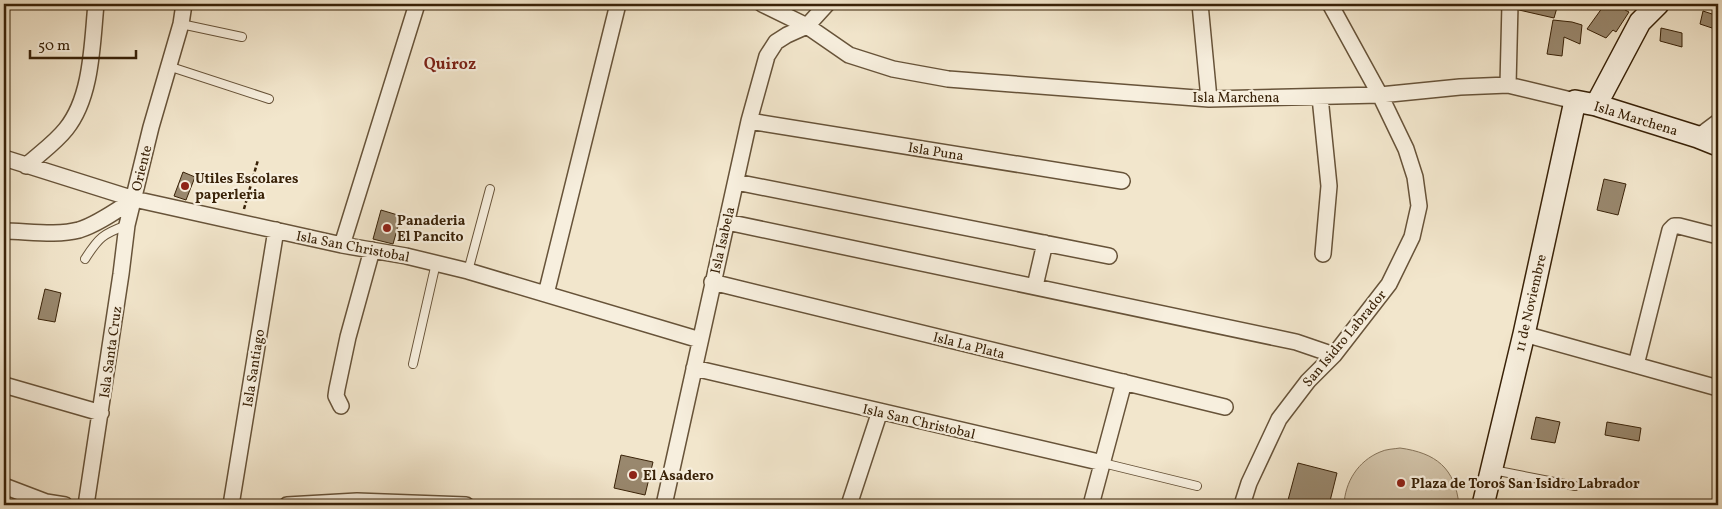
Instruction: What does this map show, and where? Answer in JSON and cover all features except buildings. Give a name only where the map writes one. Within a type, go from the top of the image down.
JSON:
[{"type":"street","points":[[26,166],[65,130],[77,112],[89,70],[96,4]]},
{"type":"street","name":"Oriente","points":[[4,231],[63,232],[78,230],[93,224],[134,199],[184,4]]},
{"type":"street","points":[[342,245],[417,4]]},
{"type":"street","points":[[546,294],[618,4]]},
{"type":"street","name":"Isla Marchena","points":[[762,4],[807,26],[849,55],[893,69],[948,79],[1209,99],[1380,95],[1460,87],[1508,85],[1586,103],[1698,137],[1718,145]]},
{"type":"street","name":"Isla Isabela","points":[[664,505],[712,282],[749,121],[767,56],[776,42],[787,34],[807,26],[827,4]]},
{"type":"street","points":[[1200,4],[1209,99]]},
{"type":"street","name":"San Isidro Labrador","points":[[1242,505],[1249,483],[1279,419],[1308,381],[1334,354],[1389,284],[1412,237],[1419,206],[1415,177],[1406,149],[1380,95],[1330,4]]},
{"type":"street","points":[[1508,85],[1510,4]]},
{"type":"street","name":"11 de Noviembre","points":[[1483,505],[1524,334],[1586,103],[1640,22],[1658,4]]},
{"type":"street","points":[[1320,97],[1329,186],[1323,254]]},
{"type":"street","name":"Isla Puna","points":[[749,121],[1122,180]]},
{"type":"street","points":[[1698,137],[1718,122]]},
{"type":"street","name":"Isla San Christobal","points":[[4,158],[134,199],[468,271],[700,340]]},
{"type":"street","points":[[736,182],[1109,256]]},
{"type":"street","name":"Isla Santa Cruz","points":[[86,505],[122,274],[127,225],[134,199]]},
{"type":"street","points":[[727,222],[1296,342],[1334,354]]},
{"type":"street","points":[[1636,365],[1670,230],[1674,226],[1679,226],[1718,236]]},
{"type":"street","name":"Isla Santiago","points":[[231,505],[276,230]]},
{"type":"street","points":[[1035,286],[1045,243]]},
{"type":"street","points":[[341,406],[336,396],[337,389],[348,337],[372,250]]},
{"type":"street","name":"Isla La Plata","points":[[712,282],[1225,407]]},
{"type":"street","points":[[1524,334],[1636,365],[1718,384]]},
{"type":"street","name":"Isla San Christobal","points":[[694,368],[1102,463]]},
{"type":"street","points":[[1091,505],[1124,382]]},
{"type":"street","points":[[4,384],[101,413]]},
{"type":"street","points":[[848,505],[880,411]]},
{"type":"street","points":[[4,486],[46,502],[65,505]]},
{"type":"street","points":[[286,505],[357,503],[466,505]]},
{"type":"lane","points":[[180,24],[242,37]]},
{"type":"lane","points":[[168,66],[269,99]]},
{"type":"lane","points":[[468,271],[490,189]]},
{"type":"lane","points":[[85,259],[105,234],[127,225]]},
{"type":"lane","points":[[413,364],[436,263]]},
{"type":"lane","points":[[1102,463],[1197,486]]},
{"type":"lane","points":[[1491,470],[1575,486]]},
{"type":"path","points":[[240,222],[258,160]]},
{"type":"shaded area","name":"Plaza de Toros San Isidro Labrador","points":[[1400,448],[1424,454],[1442,464],[1453,481],[1459,505],[1344,505],[1350,480],[1359,467],[1380,452]]},
{"type":"place","name":"Utiles Escolares paperleria","points":[[185,186]]},
{"type":"place","name":"Panaderia El Pancito","points":[[387,228]]},
{"type":"place","name":"El Asadero","points":[[633,475]]},
{"type":"place","name":"Plaza de Toros San Isidro Labrador","points":[[1401,483]]},
{"type":"district","name":"Quiroz","points":[[450,63]]}]
